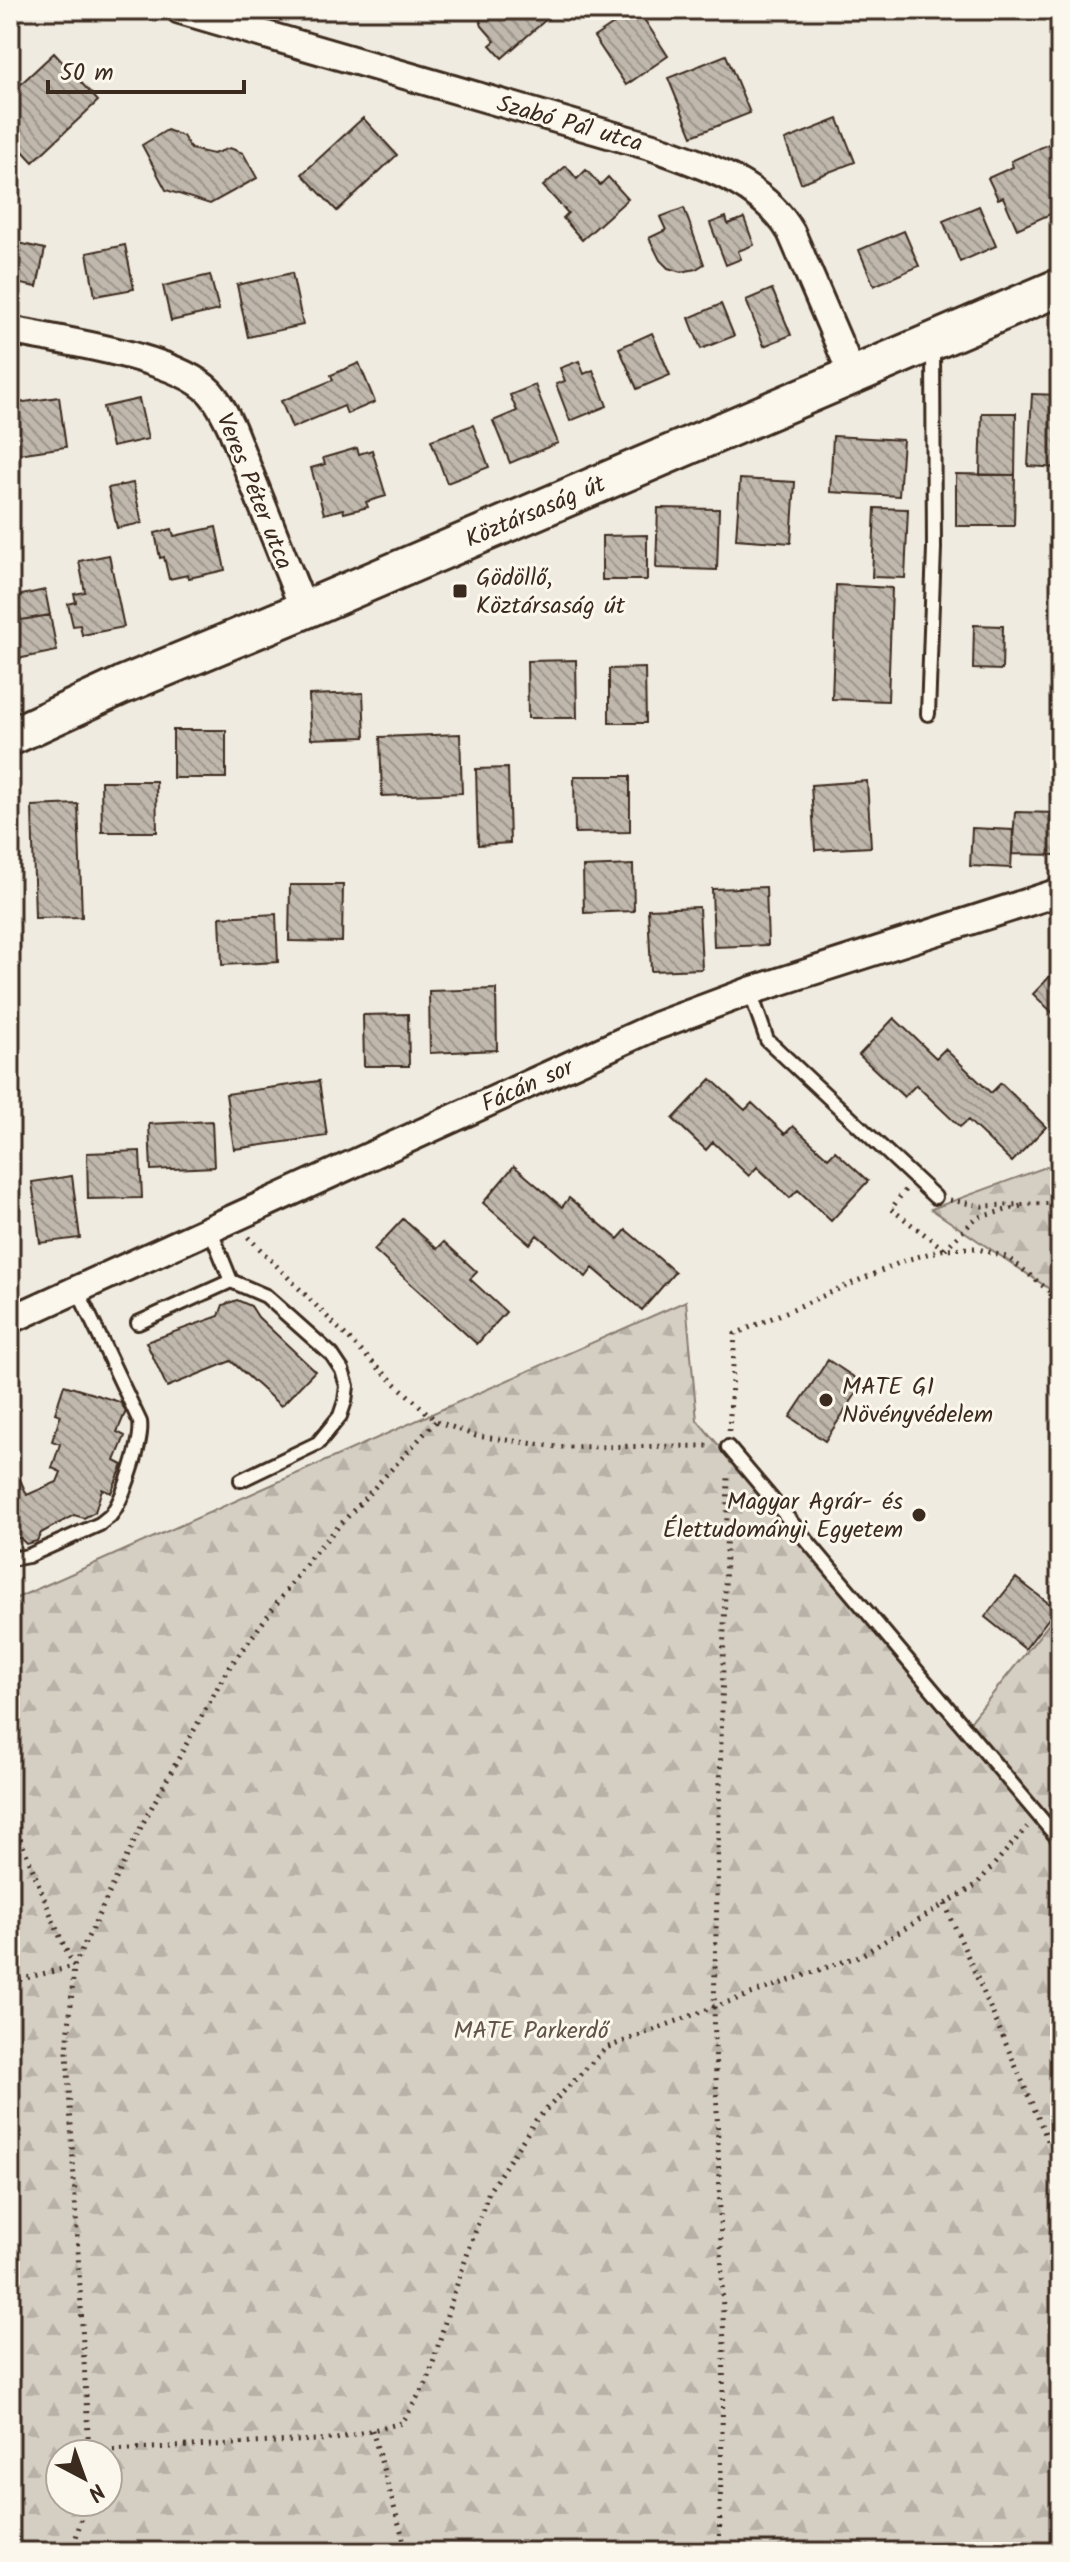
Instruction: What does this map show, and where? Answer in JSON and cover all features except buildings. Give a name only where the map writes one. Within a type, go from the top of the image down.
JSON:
[{"type":"main road","name":"Köztársaság út","points":[[10,737],[123,685],[1060,287]]},
{"type":"street","name":"Szabó Pál utca","points":[[180,10],[653,147],[733,179],[769,204],[783,219],[852,374]]},
{"type":"street","name":"Veres Péter utca","points":[[10,330],[173,368],[194,379],[209,392],[232,429],[304,610]]},
{"type":"street","name":"Fácán sor","points":[[10,1320],[656,1026],[750,991],[1060,892]]},
{"type":"lane","points":[[928,714],[934,548],[933,340]]},
{"type":"lane","points":[[750,991],[767,1040],[935,1197]]},
{"type":"lane","points":[[220,1224],[231,1281]]},
{"type":"lane","points":[[138,1323],[231,1281],[266,1296],[332,1355],[342,1370],[347,1386],[345,1401],[340,1416],[318,1443],[241,1480]]},
{"type":"lane","points":[[10,1555],[17,1558],[28,1556],[100,1524],[110,1516],[139,1445],[140,1422],[77,1289]]},
{"type":"lane","points":[[728,1447],[1060,1841]]},
{"type":"path","points":[[935,1197],[982,1206],[1060,1203]]},
{"type":"path","points":[[945,1249],[976,1218],[1033,1203]]},
{"type":"path","points":[[891,1209],[945,1249]]},
{"type":"path","points":[[220,1224],[436,1421],[476,1436],[558,1447],[684,1444],[728,1447]]},
{"type":"path","points":[[719,2552],[724,2350],[714,2007],[728,1447],[735,1334],[906,1260],[945,1249],[975,1248],[1009,1258],[1060,1300]]},
{"type":"path","points":[[88,2438],[67,2052],[74,1966],[143,1823],[226,1672],[314,1553],[436,1421]]},
{"type":"path","points":[[124,2450],[336,2439],[402,2423],[428,2380],[489,2191],[536,2120],[606,2048],[862,1955],[976,1885],[1038,1814]]},
{"type":"path","points":[[10,1817],[55,1930],[74,1966]]},
{"type":"path","points":[[945,1904],[1060,2168]]},
{"type":"path","points":[[10,1982],[74,1966]]},
{"type":"path","points":[[372,2430],[407,2552]]},
{"type":"path","points":[[72,2552],[82,2518]]},
{"type":"green space","points":[[1060,1162],[1060,1296],[931,1209]]},
{"type":"green space","name":"MATE Parkerdő","points":[[686,1301],[697,1420],[963,1731],[1060,1610],[1060,2552],[10,2552],[10,1601]]},
{"type":"place","name":"Gödöllő, Köztársaság út","points":[[460,591]]},
{"type":"place","name":"MATE G1 Növényvédelem","points":[[826,1400]]},
{"type":"place","name":"Magyar Agrár- és Élettudományi Egyetem","points":[[919,1515]]}]
